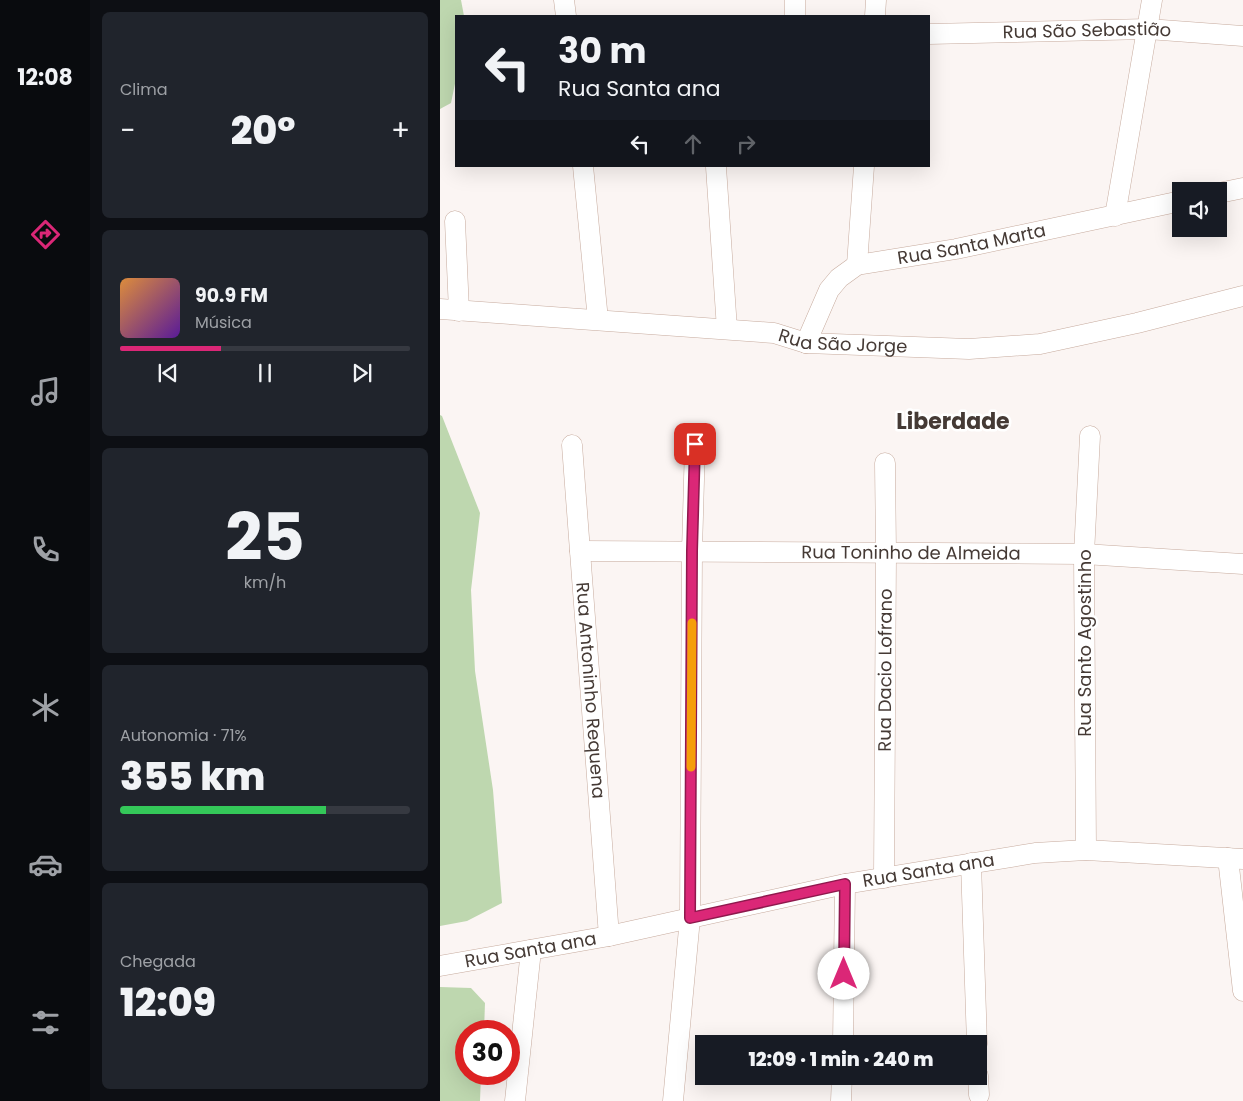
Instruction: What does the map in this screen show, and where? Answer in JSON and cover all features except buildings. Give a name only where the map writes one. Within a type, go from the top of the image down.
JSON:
[{"type":"street","points":[[564,0],[566,15]]},
{"type":"street","points":[[795,0],[795,15]]},
{"type":"street","points":[[875,15],[876,0]]},
{"type":"street","points":[[1115,216],[1152,0]]},
{"type":"street","name":"Rua São Sebastião","points":[[930,34],[1148,29],[1243,36]]},
{"type":"street","points":[[582,167],[598,320]]},
{"type":"street","points":[[716,167],[728,329]]},
{"type":"street","points":[[857,265],[864,167]]},
{"type":"street","points":[[1227,191],[1243,188]]},
{"type":"street","name":"Rua Santa Marta","points":[[806,343],[829,290],[839,278],[857,265],[956,249],[1172,203]]},
{"type":"street","points":[[449,310],[455,221]]},
{"type":"street","name":"Rua São Jorge","points":[[449,310],[774,333],[806,343],[969,348],[1040,344],[1137,323],[1243,296]]},
{"type":"street","name":"Rua Santo Agostinho","points":[[1086,850],[1084,554],[1090,436]]},
{"type":"street","points":[[673,1101],[690,918],[692,551],[695,444]]},
{"type":"street","name":"Rua Antoninho Requena","points":[[572,446],[609,936]]},
{"type":"street","name":"Rua Dacio Lofrano","points":[[884,463],[886,553],[884,878]]},
{"type":"street","name":"Rua Toninho de Almeida","points":[[580,551],[1084,554],[1243,564]]},
{"type":"street","name":"Rua Santa ana","points":[[440,966],[609,936],[845,884],[1035,853],[1086,850],[1235,859]]},
{"type":"street","points":[[1235,859],[1243,991]]},
{"type":"street","points":[[971,863],[977,1035]]},
{"type":"street","points":[[843,1035],[845,884]]},
{"type":"street","points":[[515,1101],[531,950]]},
{"type":"street","points":[[841,1101],[842,1085]]},
{"type":"green space","points":[[440,0],[461,0],[464,15],[455,15],[455,84],[451,103],[440,109]]},
{"type":"green space","points":[[440,415],[480,513],[471,590],[475,671],[493,790],[502,903],[467,921],[440,926]]},
{"type":"green space","points":[[440,987],[471,988],[485,1003],[484,1020],[455,1020],[455,1085],[481,1085],[480,1101],[440,1101]]},
{"type":"slow traffic","points":[[691,767],[692,623]]},
{"type":"district","name":"Liberdade","points":[[953,421]]},
{"type":"route","points":[[695,444],[692,551],[690,918],[845,884],[844,974]]}]
